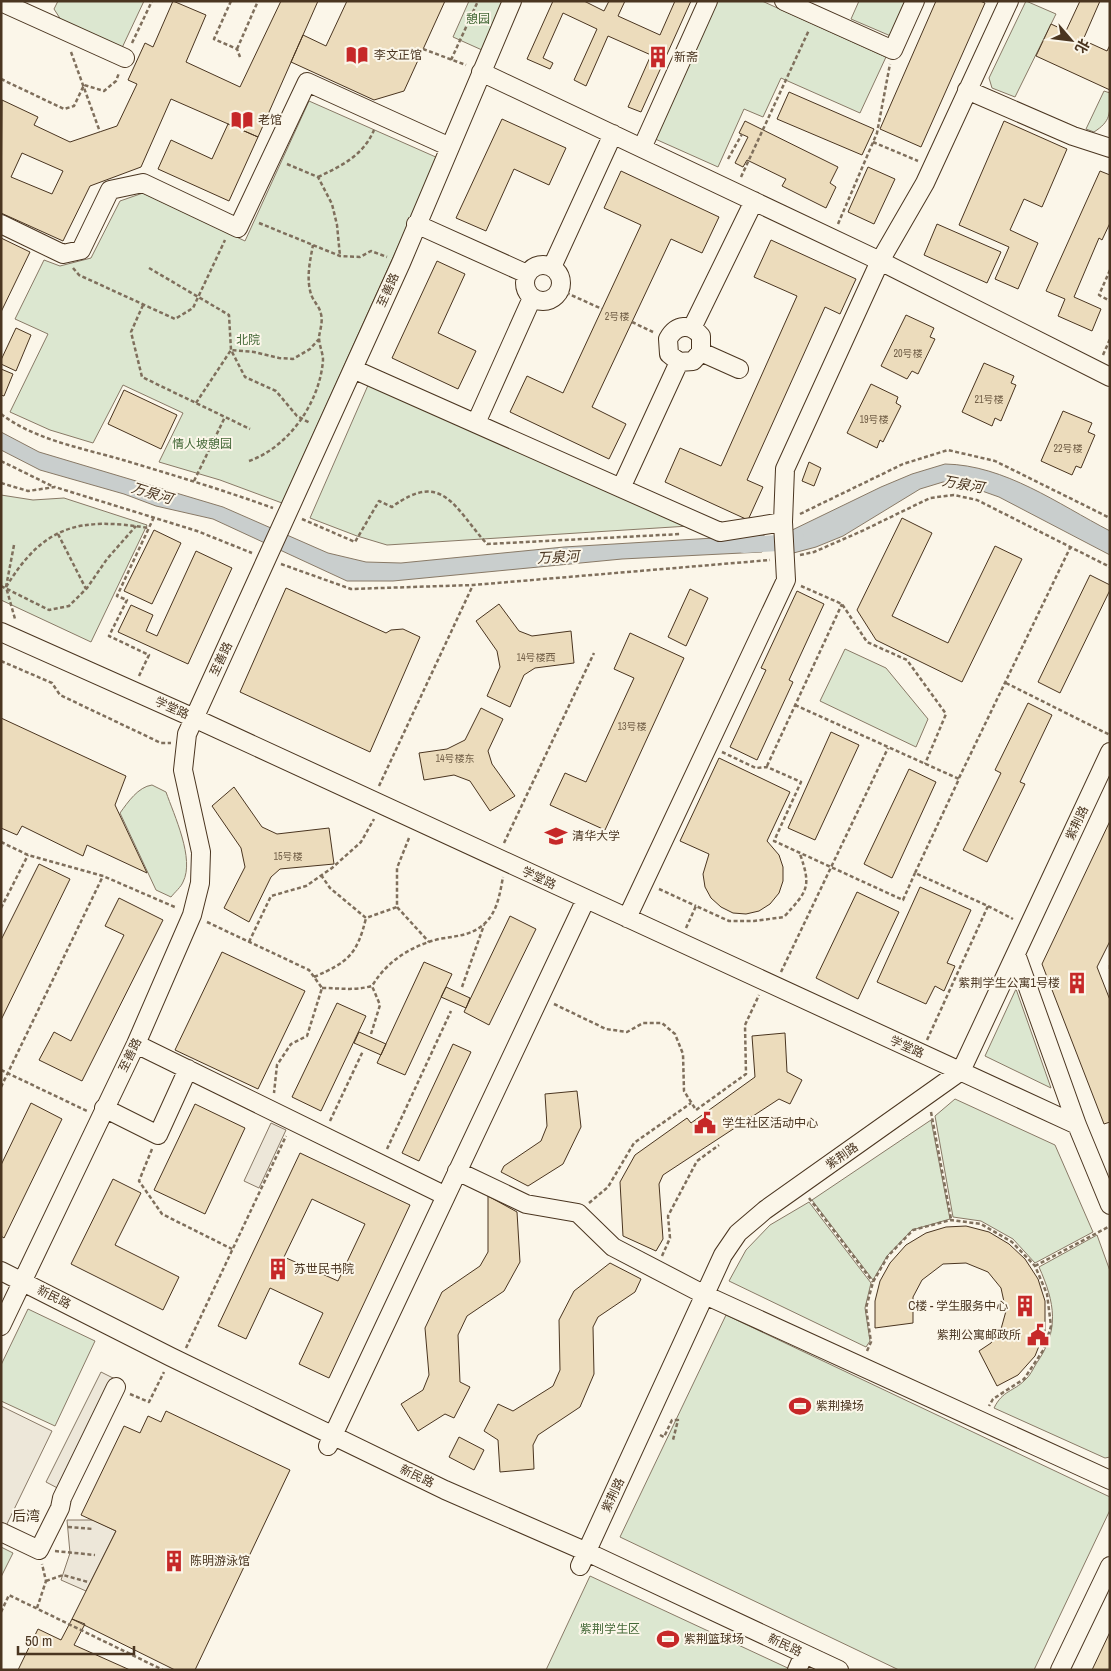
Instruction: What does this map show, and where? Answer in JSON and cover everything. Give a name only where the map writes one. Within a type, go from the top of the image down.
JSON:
[{"type":"street","name":"至善路","points":[[1,1326],[136,1044],[192,915],[200,883],[200,852],[183,770],[185,744],[194,718],[270,555],[401,263],[512,1]]},
{"type":"street","points":[[642,148],[708,1]]},
{"type":"street","points":[[784,1],[893,50],[915,1]]},
{"type":"street","points":[[626,918],[786,580],[783,522],[784,469],[880,260],[932,167],[1009,1]]},
{"type":"street","points":[[1,2],[25,6],[62,30],[125,58]]},
{"type":"street","points":[[481,72],[880,260],[1110,377]]},
{"type":"street","points":[[1,224],[63,254],[81,250],[110,190],[143,183],[238,221],[272,157],[308,82],[450,147]]},
{"type":"street","points":[[968,90],[1073,136],[1109,147]]},
{"type":"street","points":[[552,266],[613,134]]},
{"type":"street","points":[[692,328],[754,201]]},
{"type":"street","points":[[416,224],[527,274]]},
{"type":"street","points":[[537,266],[552,266],[560,276],[560,290],[551,300],[538,301],[532,298],[526,288],[527,274],[537,266]]},
{"type":"street","points":[[476,423],[532,298]]},
{"type":"street","points":[[682,327],[692,328],[701,336],[701,352],[693,361],[679,362],[669,354],[668,339],[676,329],[682,327]]},
{"type":"street","points":[[701,352],[739,369]]},
{"type":"street","points":[[621,488],[679,362]]},
{"type":"street","points":[[353,369],[720,532],[783,522]]},
{"type":"street","name":"学堂路","points":[[1,632],[194,718],[1077,1125]]},
{"type":"street","name":"紫荆路","points":[[583,1559],[723,1255],[738,1233],[765,1210],[961,1071],[1110,752]]},
{"type":"street","points":[[330,1440],[586,900]]},
{"type":"street","points":[[1016,954],[1077,1125],[1103,1167],[1110,1205]]},
{"type":"street","points":[[136,1044],[446,1196]]},
{"type":"street","points":[[102,1112],[158,1135],[188,1069]]},
{"type":"street","points":[[458,1171],[526,1204],[578,1213],[613,1247],[705,1295],[981,1423],[1110,1480]]},
{"type":"street","name":"新民路","points":[[1,1271],[176,1359],[330,1440],[445,1490],[583,1559],[800,1662],[839,1670]]},
{"type":"street","points":[[1,1532],[39,1550],[116,1387]]},
{"type":"street","points":[[1060,1670],[1110,1566]]},
{"type":"path","points":[[84,85],[104,91],[116,81],[152,1]]},
{"type":"path","points":[[231,1],[214,38],[237,49],[240,56]]},
{"type":"path","points":[[237,49],[258,1]]},
{"type":"path","points":[[451,60],[478,1]]},
{"type":"path","points":[[734,192],[816,15]]},
{"type":"path","points":[[62,30],[100,132]]},
{"type":"path","points":[[423,49],[481,72]]},
{"type":"path","points":[[832,239],[873,142],[893,50]]},
{"type":"path","points":[[1,79],[64,109],[74,106],[84,85]]},
{"type":"path","points":[[318,177],[351,161],[369,141],[380,115]]},
{"type":"path","points":[[728,159],[742,134]]},
{"type":"path","points":[[873,142],[932,167]]},
{"type":"path","points":[[272,157],[318,177],[332,204],[337,225],[340,256]]},
{"type":"path","points":[[63,254],[79,276],[175,319],[193,308],[238,221],[313,245],[340,256],[360,258],[371,251],[401,263]]},
{"type":"path","points":[[250,460],[264,456],[279,445],[301,419],[316,386],[323,359],[319,339],[322,314],[311,295],[308,268],[313,245]]},
{"type":"path","points":[[149,268],[188,292],[199,296],[228,315],[231,350],[245,376],[276,390],[297,416],[325,430]]},
{"type":"path","points":[[1110,270],[1099,295],[1110,301]]},
{"type":"path","points":[[560,290],[602,309]]},
{"type":"path","points":[[143,305],[132,332],[142,376],[250,429]]},
{"type":"path","points":[[632,322],[668,339]]},
{"type":"path","points":[[231,350],[294,359],[310,349],[319,339]]},
{"type":"path","points":[[196,403],[231,350]]},
{"type":"path","points":[[1,414],[48,438],[194,481],[355,542],[379,502],[392,507],[409,494],[426,491],[444,494],[486,544],[691,533]]},
{"type":"path","points":[[194,481],[225,417]]},
{"type":"path","points":[[783,522],[902,464],[948,450],[995,461],[1110,518]]},
{"type":"path","points":[[1,461],[55,487],[270,555],[352,589],[472,585],[784,559],[814,552],[930,498],[954,495],[977,500],[1110,567]]},
{"type":"path","points":[[1,483],[28,491],[55,487]]},
{"type":"path","points":[[132,690],[149,655],[109,636],[127,600],[117,596],[154,517]]},
{"type":"path","points":[[6,587],[21,562],[47,538],[74,527],[102,523],[149,528]]},
{"type":"path","points":[[1,586],[49,610],[70,606],[86,589],[107,559],[136,526]]},
{"type":"path","points":[[58,534],[86,589]]},
{"type":"path","points":[[14,545],[6,587],[16,618]]},
{"type":"path","points":[[707,745],[756,768],[767,767],[801,782],[774,842],[903,900],[1070,548]]},
{"type":"path","points":[[786,580],[842,604],[868,642],[907,660],[946,714],[925,764]]},
{"type":"path","points":[[249,942],[272,896],[306,886],[321,876],[361,842],[472,585]]},
{"type":"path","points":[[767,767],[842,604]]},
{"type":"path","points":[[462,987],[484,925],[497,905],[501,860],[594,653]]},
{"type":"path","points":[[1,661],[52,684],[60,695],[161,743],[185,744]]},
{"type":"path","points":[[1005,683],[1110,735]]},
{"type":"path","points":[[795,704],[959,779]]},
{"type":"path","points":[[540,997],[606,1029],[627,1032],[642,1023],[662,1023],[676,1034],[683,1054],[684,1091],[696,1110],[746,1074],[745,1025],[770,985],[830,868],[888,748]]},
{"type":"path","points":[[409,838],[397,868],[397,907],[430,942]]},
{"type":"path","points":[[1,842],[28,855],[103,876],[192,915],[308,970],[322,988]]},
{"type":"path","points":[[643,882],[730,921],[784,918],[804,894],[808,876],[800,854]]},
{"type":"path","points":[[1,908],[28,855]]},
{"type":"path","points":[[915,873],[988,906],[1028,927]]},
{"type":"path","points":[[1,1087],[103,876]]},
{"type":"path","points":[[321,876],[342,900],[366,918]]},
{"type":"path","points":[[680,943],[696,906]]},
{"type":"path","points":[[921,1053],[988,906]]},
{"type":"path","points":[[366,918],[397,907]]},
{"type":"path","points":[[314,978],[342,965],[360,943],[366,918]]},
{"type":"path","points":[[322,988],[355,990],[372,986],[382,970],[412,948],[467,934],[484,925]]},
{"type":"path","points":[[1110,965],[1110,971]]},
{"type":"path","points":[[372,986],[380,1005],[372,1034]]},
{"type":"path","points":[[266,1107],[275,1091],[276,1065],[291,1044],[307,1036],[322,988]]},
{"type":"path","points":[[380,1164],[452,1011]]},
{"type":"path","points":[[323,1136],[363,1052]]},
{"type":"path","points":[[1,1070],[102,1112]]},
{"type":"path","points":[[928,1095],[951,1220]]},
{"type":"path","points":[[578,1213],[608,1187],[634,1143],[691,1103]]},
{"type":"path","points":[[116,1387],[149,1402],[176,1359],[232,1249],[293,1121]]},
{"type":"path","points":[[158,1135],[139,1180],[162,1214],[232,1249]]},
{"type":"path","points":[[656,1269],[670,1238],[668,1216],[697,1161],[719,1145]]},
{"type":"path","points":[[800,1186],[873,1282]]},
{"type":"path","points":[[861,1366],[871,1342],[866,1308],[873,1282],[888,1256],[913,1230],[951,1220],[981,1224],[1012,1242],[1035,1266],[1047,1294],[1051,1326],[1044,1349],[1024,1379],[992,1399],[981,1423]]},
{"type":"path","points":[[1035,1266],[1110,1226]]},
{"type":"path","points":[[660,1435],[664,1437],[672,1420],[678,1420],[673,1440]]},
{"type":"path","points":[[52,1523],[67,1528],[94,1528]]},
{"type":"path","points":[[36,1608],[46,1581],[39,1550],[95,1555]]},
{"type":"path","points":[[46,1581],[63,1575],[88,1582]]},
{"type":"path","points":[[1,1612],[9,1595],[163,1670]]},
{"type":"green space","points":[[58,1],[144,1],[121,50],[63,23],[54,9]]},
{"type":"green space","name":"憩园","points":[[469,1],[504,1],[482,50],[453,37]]},
{"type":"green space","points":[[715,1],[762,1],[886,57],[860,113],[781,78],[763,117],[744,109],[718,167],[653,138]]},
{"type":"green space","points":[[859,1],[909,1],[893,37],[851,19]]},
{"type":"green space","points":[[1026,1],[1056,14],[1015,97],[992,88],[989,78]]},
{"type":"green space","points":[[1104,91],[1110,93],[1108,116],[1104,124],[1094,132],[1086,129]]},
{"type":"green space","name":"北院","points":[[309,101],[438,158],[282,503],[220,480],[159,462],[183,413],[123,385],[93,443],[50,430],[10,412],[48,334],[15,319],[44,260],[60,266],[91,258],[120,201],[143,193],[245,241]]},
{"type":"green space","points":[[369,383],[689,526],[387,545],[310,518]]},
{"type":"green space","points":[[1,495],[33,500],[64,498],[147,525],[91,642],[1,600]]},
{"type":"green space","points":[[845,649],[886,668],[928,719],[916,747],[820,701]]},
{"type":"green space","points":[[152,785],[166,792],[185,849],[186,872],[182,884],[171,897],[156,890],[120,813],[138,792]]},
{"type":"green space","points":[[1016,989],[1051,1088],[985,1056]]},
{"type":"green space","points":[[955,1099],[1055,1145],[1093,1232],[1035,1263],[1013,1239],[981,1221],[953,1217],[935,1116]]},
{"type":"green space","points":[[931,1120],[950,1219],[912,1230],[887,1256],[873,1280],[812,1200]]},
{"type":"green space","points":[[809,1202],[871,1283],[865,1308],[870,1341],[866,1347],[729,1281],[746,1250],[770,1225]]},
{"type":"green space","points":[[1097,1235],[1110,1271],[1110,1457],[1105,1458],[994,1408],[1005,1394],[1028,1377],[1044,1352],[1049,1340],[1052,1328],[1051,1305],[1049,1293],[1039,1267]]},
{"type":"green space","points":[[28,1309],[95,1341],[55,1426],[1,1401],[1,1365]]},
{"type":"green space","name":"紫荆操场","points":[[726,1315],[1110,1497],[1110,1510],[1034,1670],[899,1670],[620,1537]]},
{"type":"green space","points":[[1,1547],[13,1553],[1,1577]]},
{"type":"green space","name":"紫荆学生区","points":[[590,1576],[792,1670],[546,1670]]},
{"type":"shaded area","points":[[271,1123],[286,1130],[259,1188],[244,1181]]},
{"type":"shaded area","points":[[101,1372],[121,1382],[67,1493],[46,1482]]},
{"type":"shaded area","points":[[1,1406],[52,1431],[6,1526],[1,1524]]},
{"type":"shaded area","points":[[67,1520],[93,1520],[116,1531],[86,1591],[61,1580],[70,1553]]},
{"type":"water","points":[[1,432],[39,452],[223,507],[328,553],[366,562],[401,563],[564,547],[764,535],[764,550],[762,552],[622,559],[393,581],[347,581],[213,519],[156,506],[124,494],[40,470],[1,450]]},
{"type":"water","points":[[945,464],[989,471],[1051,498],[1110,531],[1110,555],[999,497],[968,486],[943,482],[920,489],[843,536],[816,547],[786,555],[786,533],[881,487],[912,474]]},
{"type":"building","name":"老馆","points":[[173,1],[206,15],[186,62],[240,87],[281,1],[318,1],[258,137],[171,99],[141,167],[90,186],[63,241],[1,213],[2,100],[38,117],[34,125],[70,142],[117,126],[137,84],[128,80],[145,43],[153,47]],"holes":[[[22,153],[63,171],[52,194],[11,177]]]},
{"type":"building","name":"李文正馆","points":[[347,1],[445,1],[404,91],[374,100],[291,62],[303,35],[326,46]]},
{"type":"building","name":"新斋","points":[[553,1],[584,1],[604,11],[609,1],[625,1],[618,16],[660,35],[675,1],[691,1],[641,112],[628,107],[651,55],[608,36],[586,86],[574,80],[597,29],[563,13],[543,58],[553,63],[550,69],[527,59]]},
{"type":"building","points":[[936,1],[980,1],[985,3],[921,147],[880,129]]},
{"type":"building","points":[[1080,1],[1100,1],[1083,40],[1107,51],[1110,45],[1110,90],[1036,56],[1051,24],[1066,31]]},
{"type":"building","points":[[789,92],[874,129],[862,155],[777,119]]},
{"type":"building","points":[[502,119],[566,148],[549,185],[514,169],[486,231],[456,218]]},
{"type":"building","points":[[745,121],[838,167],[830,183],[836,187],[826,208],[782,186],[786,179],[747,160],[743,167],[735,163],[748,137],[739,133]]},
{"type":"building","points":[[1004,121],[1067,149],[1042,207],[1024,199],[1010,230],[1038,243],[1018,289],[995,279],[1009,247],[959,225]]},
{"type":"building","points":[[228,124],[258,137],[229,201],[158,169],[171,140],[212,159]]},
{"type":"building","points":[[868,167],[895,179],[874,224],[848,212]]},
{"type":"building","points":[[621,171],[719,217],[702,253],[671,239],[592,407],[626,424],[609,459],[510,412],[527,376],[563,393],[641,225],[604,208]]},
{"type":"building","points":[[1100,171],[1110,175],[1110,223],[1102,240],[1099,238],[1074,297],[1101,309],[1092,331],[1058,316],[1065,299],[1046,291]]},
{"type":"building","points":[[937,224],[1001,252],[987,283],[924,255]]},
{"type":"building","points":[[1,238],[30,252],[1,312]]},
{"type":"building","points":[[771,240],[856,279],[840,314],[825,307],[747,480],[763,487],[748,520],[665,482],[680,448],[721,466],[797,296],[754,277]]},
{"type":"building","points":[[437,261],[465,274],[438,333],[476,351],[458,389],[392,358]]},
{"type":"building","points":[[906,315],[934,328],[930,337],[935,339],[918,374],[912,371],[907,379],[881,366]]},
{"type":"building","points":[[16,328],[31,335],[16,371],[1,364],[1,360]]},
{"type":"building","points":[[984,363],[1014,376],[1011,383],[1016,385],[1001,421],[995,418],[992,426],[962,412]]},
{"type":"building","points":[[1,369],[13,374],[4,396],[1,395]]},
{"type":"building","points":[[871,384],[898,397],[896,403],[901,406],[883,442],[880,440],[877,448],[847,433]]},
{"type":"building","points":[[124,390],[177,415],[161,449],[108,424]]},
{"type":"building","points":[[1063,411],[1092,423],[1088,432],[1095,435],[1081,468],[1076,466],[1072,475],[1041,461]]},
{"type":"building","points":[[809,462],[821,468],[814,486],[802,481]]},
{"type":"building","points":[[902,518],[932,533],[892,616],[948,643],[995,546],[1022,559],[962,682],[876,640],[857,610]]},
{"type":"building","points":[[154,530],[181,543],[152,604],[124,591]]},
{"type":"building","points":[[196,551],[232,568],[188,664],[118,632],[131,605],[153,615],[146,631],[157,636]]},
{"type":"building","points":[[1090,575],[1110,585],[1110,590],[1060,693],[1038,682]]},
{"type":"building","points":[[286,588],[386,633],[391,630],[403,629],[420,637],[370,752],[240,692]]},
{"type":"building","points":[[690,589],[708,598],[686,646],[668,637]]},
{"type":"building","points":[[797,591],[824,604],[789,680],[793,682],[757,760],[730,747],[766,670],[761,668]]},
{"type":"building","points":[[499,604],[519,631],[532,636],[571,631],[574,663],[535,668],[524,675],[510,707],[487,696],[500,667],[497,651],[476,621]]},
{"type":"building","points":[[630,633],[684,658],[605,830],[550,805],[565,773],[586,782],[634,678],[614,669]]},
{"type":"building","points":[[1028,703],[1052,715],[1020,782],[1025,784],[987,862],[963,850],[1001,773],[995,770]]},
{"type":"building","points":[[481,708],[503,719],[488,751],[492,764],[515,796],[490,811],[470,781],[454,775],[424,780],[419,753],[447,749],[465,740]]},
{"type":"building","points":[[1,718],[126,776],[115,805],[147,873],[87,845],[83,856],[22,826],[17,835],[1,828]]},
{"type":"building","points":[[831,732],[859,745],[815,840],[788,828]]},
{"type":"building","points":[[719,758],[790,792],[767,841],[779,855],[783,867],[783,881],[779,893],[770,904],[759,911],[746,914],[733,913],[721,907],[711,898],[705,887],[703,874],[709,854],[680,841]]},
{"type":"building","points":[[909,769],[936,782],[892,878],[864,864]]},
{"type":"building","points":[[234,787],[262,827],[277,834],[329,828],[334,864],[280,869],[271,877],[249,922],[224,908],[245,867],[241,848],[212,806]]},
{"type":"building","name":"紫荆学生公寓1号楼","points":[[1110,821],[1110,941],[1097,967],[1110,1000],[1110,1122],[1104,1124],[1042,964]]},
{"type":"building","points":[[39,864],[70,879],[1,1020],[1,940]]},
{"type":"building","points":[[920,887],[971,910],[947,963],[955,966],[944,991],[935,986],[926,1004],[877,982]]},
{"type":"building","points":[[857,892],[899,912],[858,999],[816,978]]},
{"type":"building","points":[[119,898],[163,920],[82,1081],[39,1060],[54,1032],[71,1041],[124,935],[105,926]]},
{"type":"building","points":[[510,916],[536,929],[489,1025],[464,1012]]},
{"type":"building","points":[[222,952],[305,991],[258,1089],[175,1050]]},
{"type":"building","points":[[424,962],[452,974],[405,1075],[377,1063]]},
{"type":"building","points":[[446,987],[470,998],[466,1008],[441,997]]},
{"type":"building","points":[[337,1003],[366,1016],[321,1111],[292,1097]]},
{"type":"building","points":[[359,1032],[386,1044],[381,1055],[354,1043]]},
{"type":"building","points":[[785,1033],[787,1072],[802,1080],[790,1104],[779,1099],[663,1175],[659,1184],[663,1239],[656,1251],[623,1236],[620,1182],[635,1155],[687,1118],[691,1123],[755,1077],[752,1036]]},
{"type":"building","points":[[453,1044],[471,1052],[419,1161],[402,1153]]},
{"type":"building","points":[[577,1091],[581,1127],[563,1164],[528,1186],[501,1172],[504,1166],[541,1141],[547,1126],[545,1094]]},
{"type":"building","points":[[31,1103],[62,1119],[4,1238],[1,1236],[1,1165]]},
{"type":"building","points":[[195,1104],[245,1128],[205,1214],[154,1190]]},
{"type":"building","name":"苏世民书院","points":[[300,1153],[410,1205],[329,1378],[299,1364],[323,1313],[270,1288],[246,1339],[218,1326]],"holes":[[[312,1199],[365,1224],[338,1281],[284,1257]]]},
{"type":"building","points":[[113,1179],[141,1193],[115,1245],[179,1277],[163,1310],[71,1264]]},
{"type":"building","points":[[488,1196],[517,1212],[520,1262],[504,1291],[467,1316],[458,1335],[460,1382],[470,1387],[454,1418],[445,1414],[418,1431],[401,1404],[423,1390],[429,1375],[425,1328],[442,1292],[480,1266],[488,1252]]},
{"type":"building","name":"C楼 - 学生服务中心","points":[[966,1226],[989,1232],[1009,1244],[1025,1259],[1038,1279],[1045,1301],[1045,1331],[1035,1356],[1018,1375],[997,1386],[979,1351],[991,1343],[1001,1329],[1006,1311],[1001,1288],[988,1272],[966,1263],[943,1264],[922,1280],[913,1297],[913,1323],[875,1328],[875,1301],[880,1281],[890,1263],[906,1245],[926,1233],[946,1227]]},
{"type":"building","points":[[610,1263],[641,1279],[635,1292],[598,1317],[593,1327],[594,1374],[580,1407],[538,1435],[533,1445],[534,1469],[500,1472],[498,1440],[484,1431],[498,1404],[513,1411],[553,1386],[560,1370],[559,1320],[574,1291]]},
{"type":"building","name":"陈明游泳馆","points":[[166,1411],[290,1470],[195,1670],[175,1670],[72,1619],[116,1531],[81,1515],[124,1426],[140,1433],[148,1416],[161,1422]]},
{"type":"building","points":[[459,1437],[484,1450],[474,1470],[449,1457]]},
{"type":"building","points":[[72,1619],[85,1624],[74,1645],[130,1670],[18,1670],[38,1629],[61,1640]]},
{"type":"building","points":[[1110,1632],[1110,1670],[1092,1670]]},
{"type":"waterway","name":"万泉河","points":[[744,545],[778,543],[796,538]]},
{"type":"place","name":"李文正馆","points":[[357,55]]},
{"type":"place","name":"新斋","points":[[658,57]]},
{"type":"place","name":"老馆","points":[[242,120]]},
{"type":"place","name":"清华大学","points":[[556,836]]},
{"type":"place","name":"紫荆学生公寓1号楼","points":[[1077,983]]},
{"type":"place","name":"学生社区活动中心","points":[[705,1123]]},
{"type":"place","name":"苏世民书院","points":[[278,1269]]},
{"type":"place","name":"C楼 - 学生服务中心","points":[[1025,1306]]},
{"type":"place","name":"紫荆公寓邮政所","points":[[1038,1335]]},
{"type":"place","name":"紫荆操场","points":[[800,1406]]},
{"type":"place","name":"陈明游泳馆","points":[[174,1561]]},
{"type":"place","name":"紫荆篮球场","points":[[668,1639]]},
{"type":"district","name":"后湾","points":[[26,1516]]},
{"type":"park label","name":"情人坡憩园","points":[[202,444]]}]
